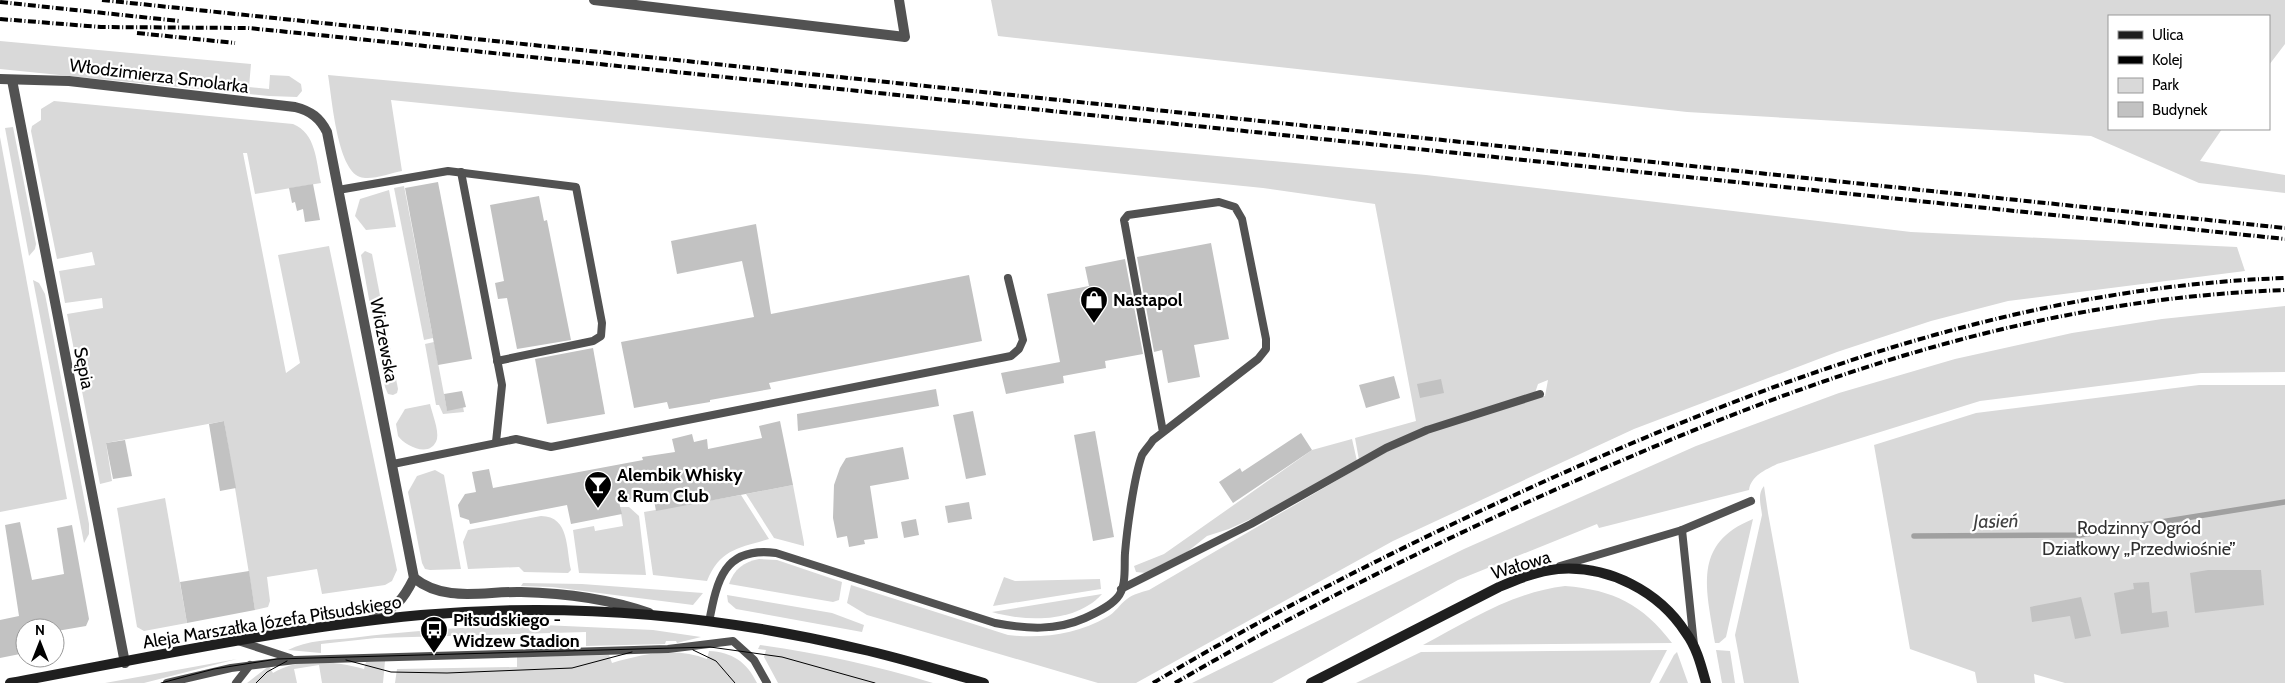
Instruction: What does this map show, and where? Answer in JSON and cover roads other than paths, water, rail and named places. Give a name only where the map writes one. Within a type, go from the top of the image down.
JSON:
[{"type":"main road","name":"Wałowa","points":[[1310,683],[1483,594],[1544,571],[1567,568],[1588,570],[1613,576],[1636,586],[1654,598],[1670,612],[1687,634],[1706,683]]},
{"type":"main road","name":"Aleja Marszałka Józefa Piłsudskiego","points":[[10,683],[316,628],[422,615],[516,611],[613,612],[736,626],[858,648],[984,683]]},
{"type":"street","points":[[594,0],[905,37],[899,0]]},
{"type":"street","name":"Włodzimierza Smolarka","points":[[0,79],[69,82],[295,107],[313,114]]},
{"type":"street","name":"Sępia","points":[[12,80],[125,663]]},
{"type":"street","name":"Widzewska","points":[[313,114],[323,122],[327,132],[414,578]]},
{"type":"street","points":[[369,622],[397,605],[403,599],[414,578],[428,588],[444,593],[543,593],[621,603],[655,616]]},
{"type":"lane","points":[[338,190],[440,171],[462,172],[576,187],[602,323],[601,336],[593,341],[497,361]]},
{"type":"lane","points":[[462,172],[502,391],[496,442]]},
{"type":"lane","points":[[709,622],[716,588],[728,565],[737,558],[760,551],[776,553],[995,622],[1024,628],[1052,628],[1078,621],[1100,611],[1118,597],[1126,569],[1125,554],[1137,472],[1143,454],[1153,440],[1258,359],[1266,349],[1266,339],[1242,219],[1235,207],[1219,202],[1128,215],[1124,220],[1163,432]]},
{"type":"lane","points":[[393,464],[516,439],[551,447],[1011,356],[1019,349],[1022,340],[1008,278]]},
{"type":"lane","points":[[1121,589],[1258,520],[1386,448],[1427,430],[1540,394]]},
{"type":"lane","points":[[1544,571],[1682,530],[1751,501]]},
{"type":"lane","points":[[1682,530],[1694,648]]},
{"type":"lane","points":[[733,641],[736,626]]},
{"type":"lane","points":[[167,683],[251,664],[295,660],[668,649],[733,641],[754,660],[767,683]]},
{"type":"lane","points":[[240,642],[295,660]]},
{"type":"lane","points":[[236,683],[251,664]]},
{"type":"waterway","name":"Jasień","points":[[1914,536],[2080,535],[2285,502]]},
{"type":"tram line","points":[[161,683],[214,669],[277,659],[710,647],[782,657],[875,683]]},
{"type":"tram line","points":[[693,650],[716,661],[735,683]]},
{"type":"tram line","points":[[346,660],[391,672],[447,673],[572,668],[632,652]]},
{"type":"tram line","points":[[256,683],[267,672],[287,661]]},
{"type":"railway","points":[[102,0],[2285,228]]},
{"type":"railway","points":[[0,2],[179,21]]},
{"type":"railway","points":[[0,19],[101,27],[248,28],[2285,239]]},
{"type":"railway","points":[[137,33],[235,43]]},
{"type":"railway","points":[[1153,683],[1300,600],[1503,500],[1642,439],[1731,403],[1820,371],[1910,342],[2002,317],[2095,298],[2189,285],[2285,278]]},
{"type":"railway","points":[[1175,683],[1322,602],[1473,527],[1661,444],[1747,409],[1833,378],[2009,327],[2099,309],[2191,297],[2285,290]]},
{"type":"place","name":"Nastapol","points":[[1094,324]]},
{"type":"place","name":"Alembik Whisky & Rum Club","points":[[598,509]]},
{"type":"place","name":"Piłsudskiego - Widzew Stadion","points":[[434,654]]},
{"type":"park label","name":"Rodzinny Ogród Działkowy „Przedwiośnie”","points":[[2139,538]]}]
